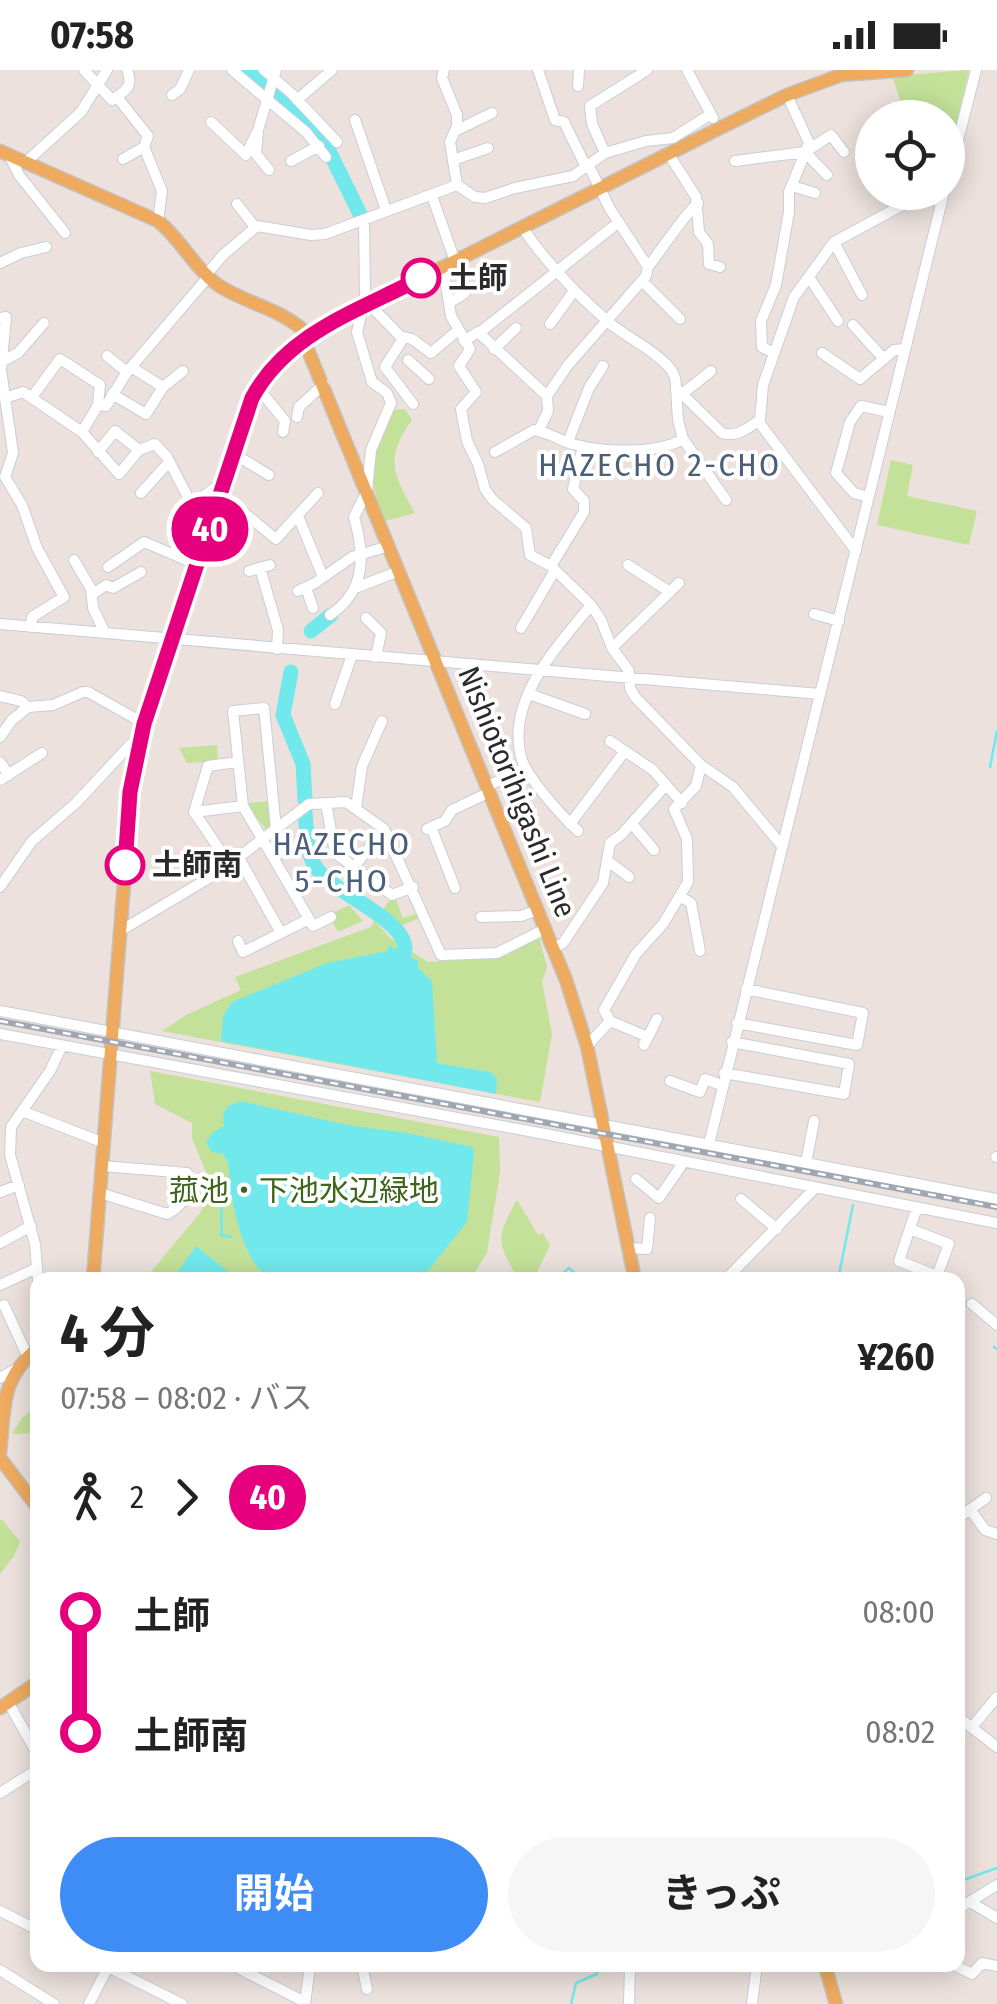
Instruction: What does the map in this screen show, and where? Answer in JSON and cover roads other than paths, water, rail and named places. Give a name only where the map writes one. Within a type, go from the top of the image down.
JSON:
[{"type":"main road","points":[[94,1272],[130,792],[144,724],[234,454],[258,388],[276,361],[305,336],[787,96],[841,75],[908,70]]},
{"type":"main road","points":[[7,155],[158,221],[174,233],[207,276],[221,287],[287,318],[305,336]]},
{"type":"main road","name":"Nishiotorihigashi Line","points":[[305,336],[553,948],[587,1046],[633,1272]]},
{"type":"main road","points":[[30,1354],[14,1370],[1,1407],[0,1455],[30,1497]]},
{"type":"main road","points":[[4,1705],[30,1687]]},
{"type":"main road","points":[[827,1972],[836,2004]]},
{"type":"street","points":[[84,70],[112,100],[130,86],[127,70]]},
{"type":"street","points":[[26,162],[81,112],[106,70]]},
{"type":"street","points":[[172,96],[189,70]]},
{"type":"street","points":[[232,70],[297,100],[337,142]]},
{"type":"street","points":[[264,70],[326,157]]},
{"type":"street","points":[[297,100],[332,70]]},
{"type":"street","points":[[444,70],[442,78],[457,115],[456,131],[450,142],[457,186]]},
{"type":"street","points":[[538,70],[555,120],[564,122],[648,267]]},
{"type":"street","points":[[578,86],[580,70]]},
{"type":"street","points":[[687,70],[720,128]]},
{"type":"street","points":[[965,113],[976,70]]},
{"type":"street","points":[[606,152],[592,124],[590,106],[639,72]]},
{"type":"street","points":[[210,122],[246,155],[272,86]]},
{"type":"street","points":[[774,353],[762,347],[762,321],[776,285],[792,186],[809,143],[787,96]]},
{"type":"street","points":[[117,97],[146,131],[148,141],[123,159]]},
{"type":"street","points":[[456,131],[492,113]]},
{"type":"street","points":[[457,186],[485,198],[573,176],[606,152],[646,140],[674,138],[711,114]]},
{"type":"street","points":[[354,120],[386,210]]},
{"type":"street","points":[[258,130],[256,154],[268,170]]},
{"type":"street","points":[[734,161],[805,152],[831,135],[844,152]]},
{"type":"street","points":[[291,161],[318,146]]},
{"type":"street","points":[[144,147],[162,191],[158,221]]},
{"type":"street","points":[[453,160],[488,148]]},
{"type":"street","points":[[805,152],[827,175]]},
{"type":"street","points":[[668,153],[698,203],[699,232],[708,244],[709,264],[720,267]]},
{"type":"street","points":[[0,172],[7,155]]},
{"type":"street","points":[[7,155],[65,233]]},
{"type":"street","points":[[98,404],[106,406],[129,369],[254,227],[269,226],[313,236],[457,186]]},
{"type":"street","points":[[792,186],[815,193]]},
{"type":"street","points":[[432,196],[449,264],[449,303],[470,349],[459,366],[476,392],[461,408],[467,441],[484,488],[526,528],[530,556],[553,568],[601,620],[612,648],[629,670],[635,696],[701,766],[734,787],[782,846]]},
{"type":"street","points":[[494,452],[539,430],[548,410],[547,396],[568,365],[642,281],[648,267],[698,203]]},
{"type":"street","points":[[236,204],[254,227]]},
{"type":"street","points":[[856,551],[758,421],[763,385],[794,297],[834,242],[893,210]]},
{"type":"street","points":[[709,1144],[939,210]]},
{"type":"street","points":[[358,587],[362,554],[354,517],[367,491],[372,448],[391,400],[372,382],[358,337],[365,306],[364,220]]},
{"type":"street","points":[[365,306],[431,353],[461,336],[479,333],[619,222]]},
{"type":"street","points":[[522,227],[574,291],[608,322],[668,365],[679,391],[678,420],[683,439],[726,500]]},
{"type":"street","points":[[834,242],[862,295]]},
{"type":"street","points":[[0,263],[46,247]]},
{"type":"street","points":[[810,278],[838,320]]},
{"type":"street","points":[[642,281],[680,319]]},
{"type":"street","points":[[550,324],[574,291]]},
{"type":"street","points":[[449,303],[466,292]]},
{"type":"street","points":[[0,318],[6,317],[1,362],[13,454],[5,477],[64,597],[32,617],[31,627]]},
{"type":"street","points":[[1,362],[18,354],[44,323]]},
{"type":"street","points":[[853,325],[884,359]]},
{"type":"street","points":[[494,349],[516,328]]},
{"type":"street","points":[[479,333],[547,396]]},
{"type":"street","points":[[404,337],[385,367],[413,404]]},
{"type":"street","points":[[822,352],[860,379],[894,350],[904,349]]},
{"type":"street","points":[[428,351],[411,362],[428,380]]},
{"type":"street","points":[[107,356],[163,387]]},
{"type":"street","points":[[32,398],[60,360],[100,385],[98,404],[82,432]]},
{"type":"street","points":[[568,442],[602,366]]},
{"type":"street","points":[[112,394],[146,414],[163,387],[183,370]]},
{"type":"street","points":[[679,391],[711,371]]},
{"type":"street","points":[[297,417],[298,407],[324,384]]},
{"type":"street","points":[[258,388],[285,420],[283,432]]},
{"type":"street","points":[[679,391],[729,435],[758,421]]},
{"type":"street","points":[[5,398],[23,392],[82,432],[119,474],[139,450],[155,444],[192,504],[217,486],[276,540],[318,493]]},
{"type":"street","points":[[868,497],[854,494],[836,473],[850,422],[861,406],[889,412]]},
{"type":"street","points":[[539,430],[568,442],[610,451],[661,447],[683,439]]},
{"type":"street","points":[[98,452],[115,431],[139,450]]},
{"type":"street","points":[[522,628],[584,512],[584,501],[573,489],[583,446]]},
{"type":"street","points":[[234,454],[269,476]]},
{"type":"street","points":[[142,493],[169,462]]},
{"type":"street","points":[[298,516],[323,577]]},
{"type":"street","points":[[108,567],[144,542],[198,566]]},
{"type":"street","points":[[313,608],[302,590],[352,557],[389,546]]},
{"type":"street","points":[[74,560],[93,594],[93,608],[105,634]]},
{"type":"street","points":[[628,565],[670,592]]},
{"type":"street","points":[[260,568],[278,611],[278,649]]},
{"type":"street","points":[[330,615],[358,587],[398,571]]},
{"type":"street","points":[[93,594],[106,585],[113,588],[140,572]]},
{"type":"street","points":[[612,648],[680,583]]},
{"type":"street","points":[[590,605],[539,671],[519,728],[520,754],[525,768],[574,827],[625,751]]},
{"type":"street","points":[[814,614],[838,621]]},
{"type":"street","points":[[366,618],[381,633],[376,658]]},
{"type":"street","points":[[0,624],[820,694]]},
{"type":"street","points":[[335,704],[352,656]]},
{"type":"street","points":[[0,736],[28,707],[53,705],[88,692],[144,724]]},
{"type":"street","points":[[529,694],[584,714]]},
{"type":"street","points":[[0,696],[21,701],[28,707]]},
{"type":"street","points":[[276,829],[264,708],[234,711],[243,806],[312,926],[331,918]]},
{"type":"street","points":[[356,808],[362,766],[382,721]]},
{"type":"street","points":[[0,888],[32,841],[76,803],[130,744],[141,739]]},
{"type":"street","points":[[610,741],[653,770],[682,803]]},
{"type":"street","points":[[0,762],[4,778],[42,752]]},
{"type":"street","points":[[194,812],[208,766],[238,762]]},
{"type":"street","points":[[657,1019],[646,1041],[610,1021],[604,1010],[628,968],[682,898],[688,882],[687,839],[674,809],[696,786],[701,766]]},
{"type":"street","points":[[456,888],[429,828],[446,821],[452,810],[525,768]]},
{"type":"street","points":[[553,948],[563,943],[603,883],[610,843],[666,786]]},
{"type":"street","points":[[120,931],[234,862],[309,804],[346,802],[384,828],[440,955],[497,952],[545,929]]},
{"type":"street","points":[[326,803],[335,853],[392,895],[413,887]]},
{"type":"street","points":[[194,812],[243,806]]},
{"type":"street","points":[[194,812],[234,862],[281,933]]},
{"type":"street","points":[[632,824],[654,850]]},
{"type":"street","points":[[354,868],[384,828]]},
{"type":"street","points":[[608,861],[629,877]]},
{"type":"street","points":[[682,898],[691,904],[700,951]]},
{"type":"street","points":[[481,917],[522,916],[538,910]]},
{"type":"street","points":[[238,941],[243,952],[308,920]]},
{"type":"street","points":[[737,1023],[856,1045],[862,1013],[746,990]]},
{"type":"street","points":[[0,1011],[997,1199]]},
{"type":"street","points":[[587,1046],[610,1021]]},
{"type":"street","points":[[0,1034],[545,1134],[997,1223]]},
{"type":"street","points":[[670,1081],[700,1092],[706,1079],[723,1079],[844,1094],[848,1064],[732,1042]]},
{"type":"street","points":[[38,1272],[31,1226],[10,1156],[11,1127],[50,1072],[62,1046]]},
{"type":"street","points":[[22,1110],[104,1143]]},
{"type":"street","points":[[806,1162],[814,1120]]},
{"type":"street","points":[[636,1179],[658,1198],[682,1163]]},
{"type":"street","points":[[100,1193],[168,1214],[182,1203],[189,1186],[187,1173],[102,1166]]},
{"type":"street","points":[[0,1192],[18,1185]]},
{"type":"street","points":[[735,1270],[815,1188]]},
{"type":"street","points":[[741,1199],[776,1229]]},
{"type":"street","points":[[918,1207],[899,1262],[926,1272]]},
{"type":"street","points":[[628,1248],[647,1249],[650,1218]]},
{"type":"street","points":[[0,1243],[31,1226]]},
{"type":"street","points":[[910,1229],[949,1244],[938,1272]]},
{"type":"street","points":[[0,1286],[30,1277]]},
{"type":"street","points":[[4,1304],[30,1349]]},
{"type":"street","points":[[972,1304],[997,1325]]},
{"type":"street","points":[[0,1378],[14,1370]]},
{"type":"street","points":[[965,1513],[986,1498]]},
{"type":"street","points":[[970,1509],[985,1530],[997,1534]]},
{"type":"street","points":[[972,1727],[997,1697]]},
{"type":"street","points":[[4,1705],[30,1743]]},
{"type":"street","points":[[965,1722],[997,1746]]},
{"type":"street","points":[[0,1792],[30,1773]]},
{"type":"street","points":[[965,1905],[997,1885]]},
{"type":"street","points":[[970,1902],[997,1918]]},
{"type":"street","points":[[0,1911],[30,1926]]},
{"type":"street","points":[[965,1970],[972,1974],[982,1963],[997,1966]]},
{"type":"street","points":[[0,1970],[54,2004]]},
{"type":"street","points":[[89,2004],[104,1972]]},
{"type":"street","points":[[119,1972],[182,2004]]},
{"type":"street","points":[[245,1972],[305,2003],[309,1972]]},
{"type":"street","points":[[364,1972],[368,1989]]},
{"type":"street","points":[[629,2004],[630,1972]]},
{"type":"street","points":[[752,2004],[756,1972]]},
{"type":"water","points":[[389,945],[418,961],[418,968],[432,981],[437,1063],[490,1072],[497,1078],[496,1094],[221,1041],[223,1016],[232,1002],[327,963],[388,951]]},
{"type":"water","name":"菰池・下池水辺緑地","points":[[241,1101],[472,1147],[467,1222],[427,1272],[261,1272],[243,1241],[226,1159],[223,1154],[212,1152],[206,1143],[212,1133],[224,1126],[223,1114],[228,1106]]},
{"type":"water","points":[[196,1246],[229,1272],[178,1272]]},
{"type":"waterway","points":[[245,70],[320,133],[361,216]]},
{"type":"waterway","points":[[311,631],[331,615]]},
{"type":"waterway","points":[[291,672],[283,715],[303,764],[305,800]]},
{"type":"waterway","points":[[990,767],[997,731]]},
{"type":"waterway","points":[[305,813],[308,847],[315,866],[402,938],[405,949],[399,971]]},
{"type":"waterway","points":[[231,1193],[222,1207],[221,1235],[231,1237]]},
{"type":"waterway","points":[[840,1272],[853,1205]]},
{"type":"waterway","points":[[564,1272],[569,1268],[574,1272]]},
{"type":"waterway","points":[[965,1879],[997,1868]]},
{"type":"waterway","points":[[571,2004],[576,1983],[597,1972]]},
{"type":"railway","points":[[0,1021],[997,1207]]},
{"type":"place","name":"土師","points":[[421,278]]},
{"type":"place","name":"土師南","points":[[125,865]]},
{"type":"district","name":"HAZECHO 2-CHO","points":[[660,465]]},
{"type":"district","name":"HAZECHO 5-CHO","points":[[342,862]]}]
